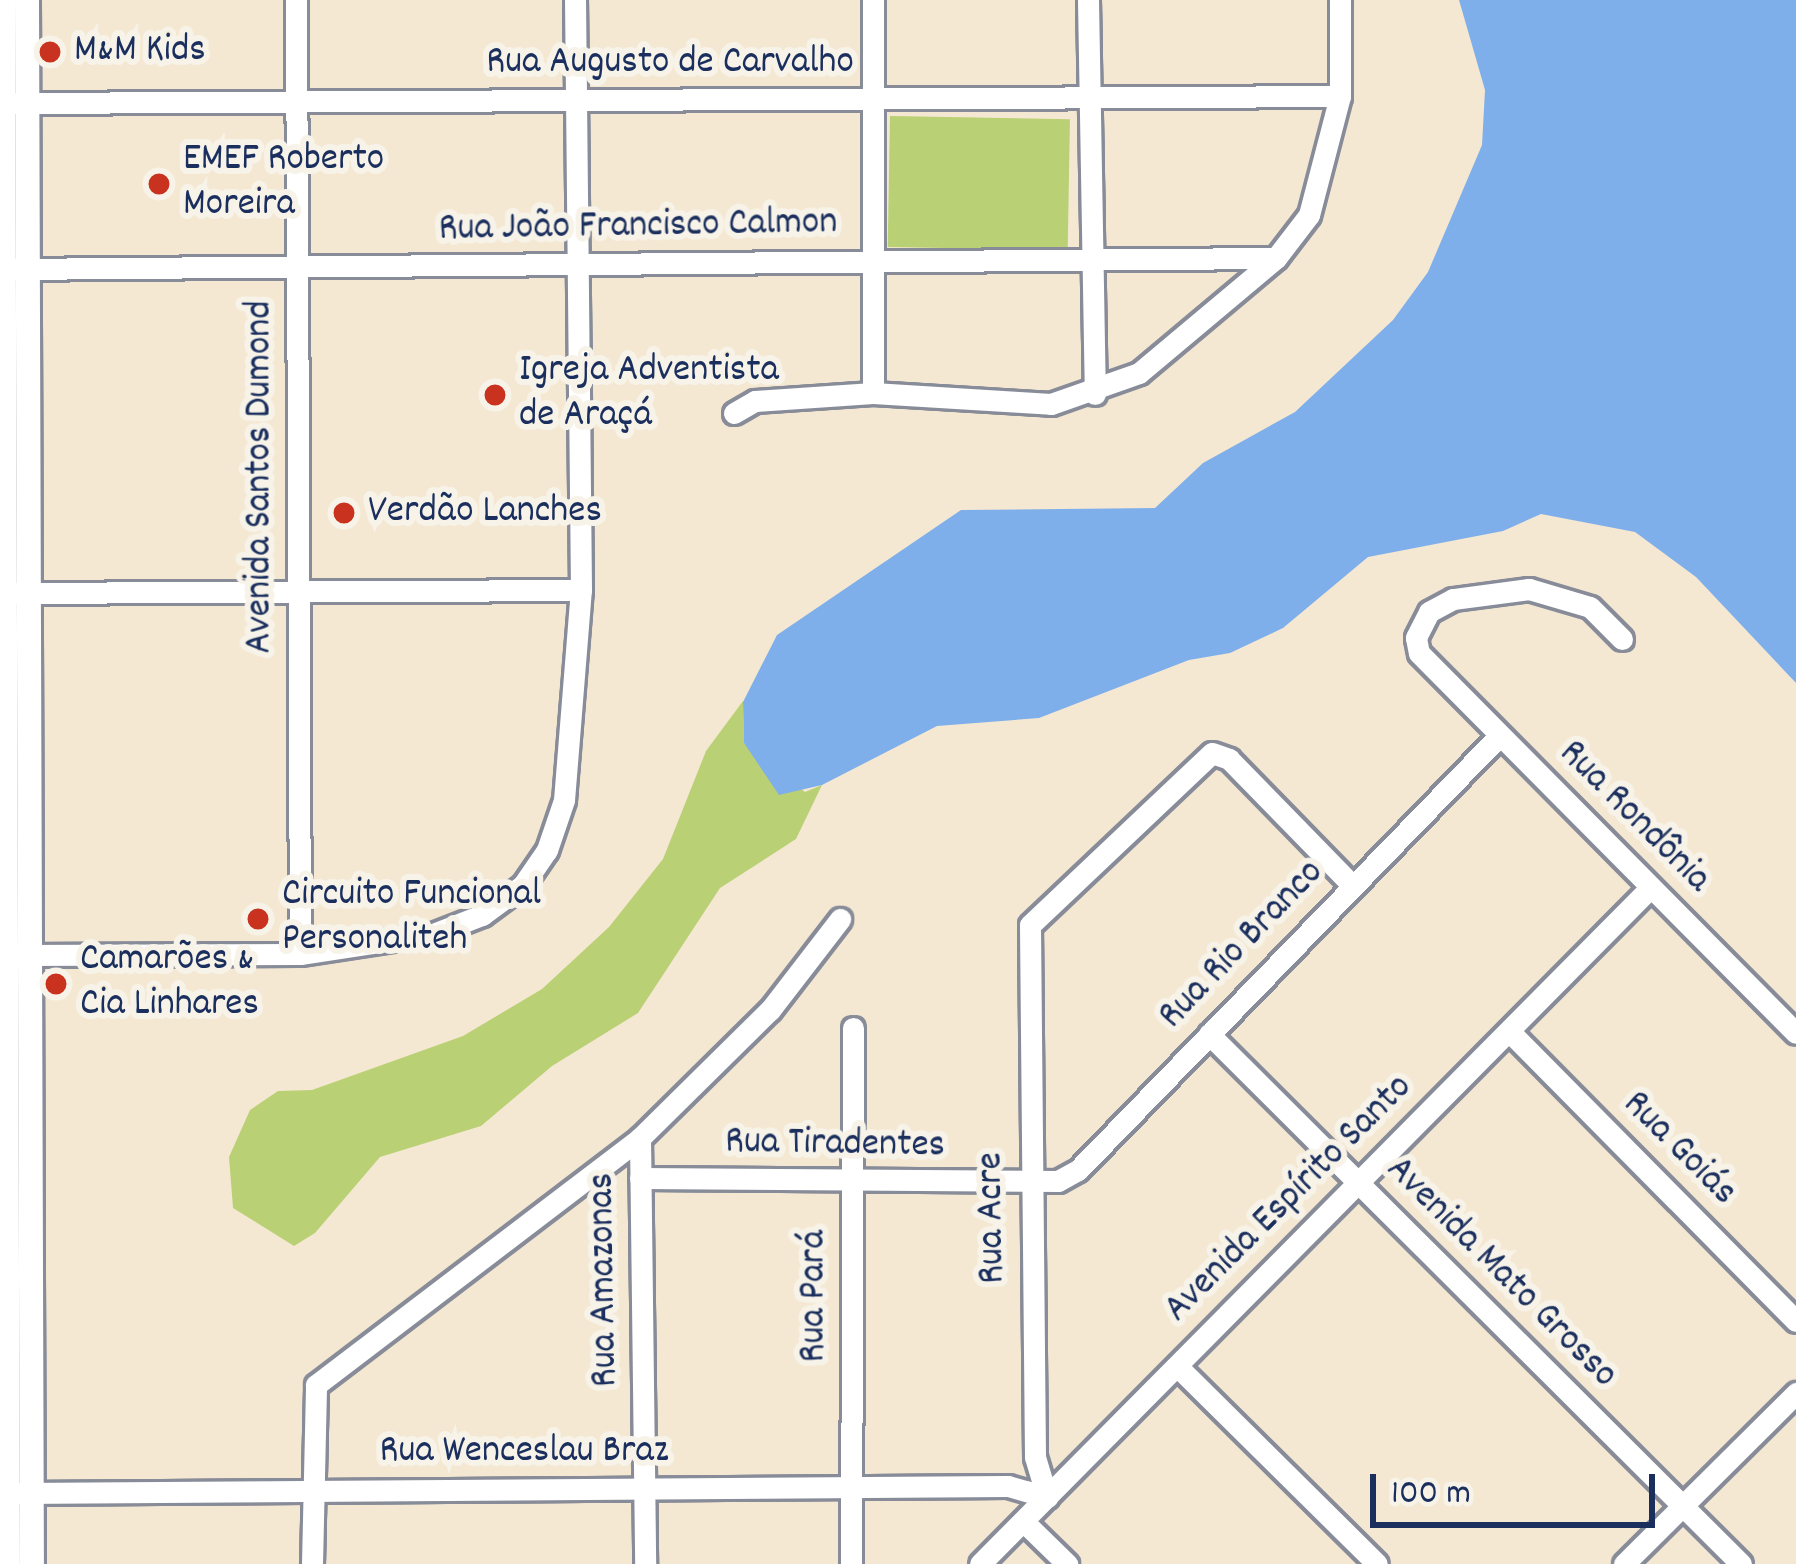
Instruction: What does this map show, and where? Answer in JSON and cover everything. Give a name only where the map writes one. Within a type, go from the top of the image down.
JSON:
[{"type":"street","points":[[2,0],[10,103],[13,1493],[8,1564]]},
{"type":"street","points":[[10,103],[27,0]]},
{"type":"street","name":"Avenida Santos Dumond","points":[[296,0],[300,954]]},
{"type":"street","points":[[12,955],[300,954],[359,948],[482,915],[523,885],[548,850],[564,800],[581,590],[575,0]]},
{"type":"street","points":[[873,0],[873,393]]},
{"type":"street","points":[[1088,0],[1095,394]]},
{"type":"street","points":[[734,413],[755,401],[873,393],[1034,404],[1095,394],[1187,340],[1276,258],[1309,215],[1340,96],[1340,0]]},
{"type":"street","name":"Rua Augusto de Carvalho","points":[[10,103],[1340,96]]},
{"type":"street","name":"Rua João Francisco Calmon","points":[[10,269],[1276,258]]},
{"type":"street","points":[[11,593],[581,590]]},
{"type":"street","name":"Rua Rondônia","points":[[1622,639],[1590,607],[1563,595],[1494,590],[1429,612],[1419,623],[1419,653],[1796,1034]]},
{"type":"street","name":"Rua Rio Branco","points":[[1028,1186],[1078,1170],[1500,735]]},
{"type":"street","name":"Rua Acre","points":[[1047,1497],[1035,1457],[1026,935],[1056,892],[1202,756],[1229,759],[1351,884]]},
{"type":"street","name":"Avenida Espírito Santo","points":[[980,1564],[1651,887]]},
{"type":"street","points":[[312,1564],[310,1400],[327,1374],[640,1138],[770,1010],[840,919]]},
{"type":"street","name":"Rua Pará","points":[[850,1564],[853,1028]]},
{"type":"street","name":"Rua Goiás","points":[[1509,1030],[1796,1321]]},
{"type":"street","name":"Avenida Mato Grosso","points":[[1209,1034],[1741,1564]]},
{"type":"street","name":"Rua Amazonas","points":[[640,1138],[645,1564]]},
{"type":"street","name":"Rua Tiradentes","points":[[640,1178],[1028,1186]]},
{"type":"street","points":[[1177,1366],[1377,1564]]},
{"type":"street","points":[[1624,1564],[1796,1393]]},
{"type":"street","name":"Rua Wenceslau Braz","points":[[13,1493],[1008,1486],[1047,1497]]},
{"type":"street","points":[[13,1493],[32,1564]]},
{"type":"street","points":[[1023,1521],[1067,1564]]},
{"type":"green space","points":[[890,116],[1070,119],[1068,250],[888,247]]},
{"type":"green space","points":[[743,701],[744,743],[805,792],[822,785],[796,839],[720,888],[638,1013],[552,1066],[481,1126],[380,1157],[315,1233],[294,1246],[233,1208],[229,1157],[250,1110],[278,1091],[312,1090],[463,1036],[542,989],[609,927],[663,859],[706,751]]},
{"type":"water","points":[[1459,0],[1796,0],[1796,683],[1696,577],[1635,532],[1541,514],[1503,531],[1368,557],[1283,628],[1230,653],[1189,660],[1039,718],[937,726],[822,785],[779,795],[744,743],[743,702],[777,635],[961,510],[1155,508],[1203,463],[1295,412],[1393,320],[1428,272],[1482,145],[1485,90]]},
{"type":"place","name":"M&M Kids","points":[[50,52]]},
{"type":"place","name":"EMEF Roberto Moreira","points":[[159,184]]},
{"type":"place","name":"Igreja Adventista de Araçá","points":[[495,395]]},
{"type":"place","name":"Verdão Lanches","points":[[344,513]]},
{"type":"place","name":"Circuito Funcional Personaliteh","points":[[258,919]]},
{"type":"place","name":"Camarões & Cia Linhares","points":[[56,984]]}]
